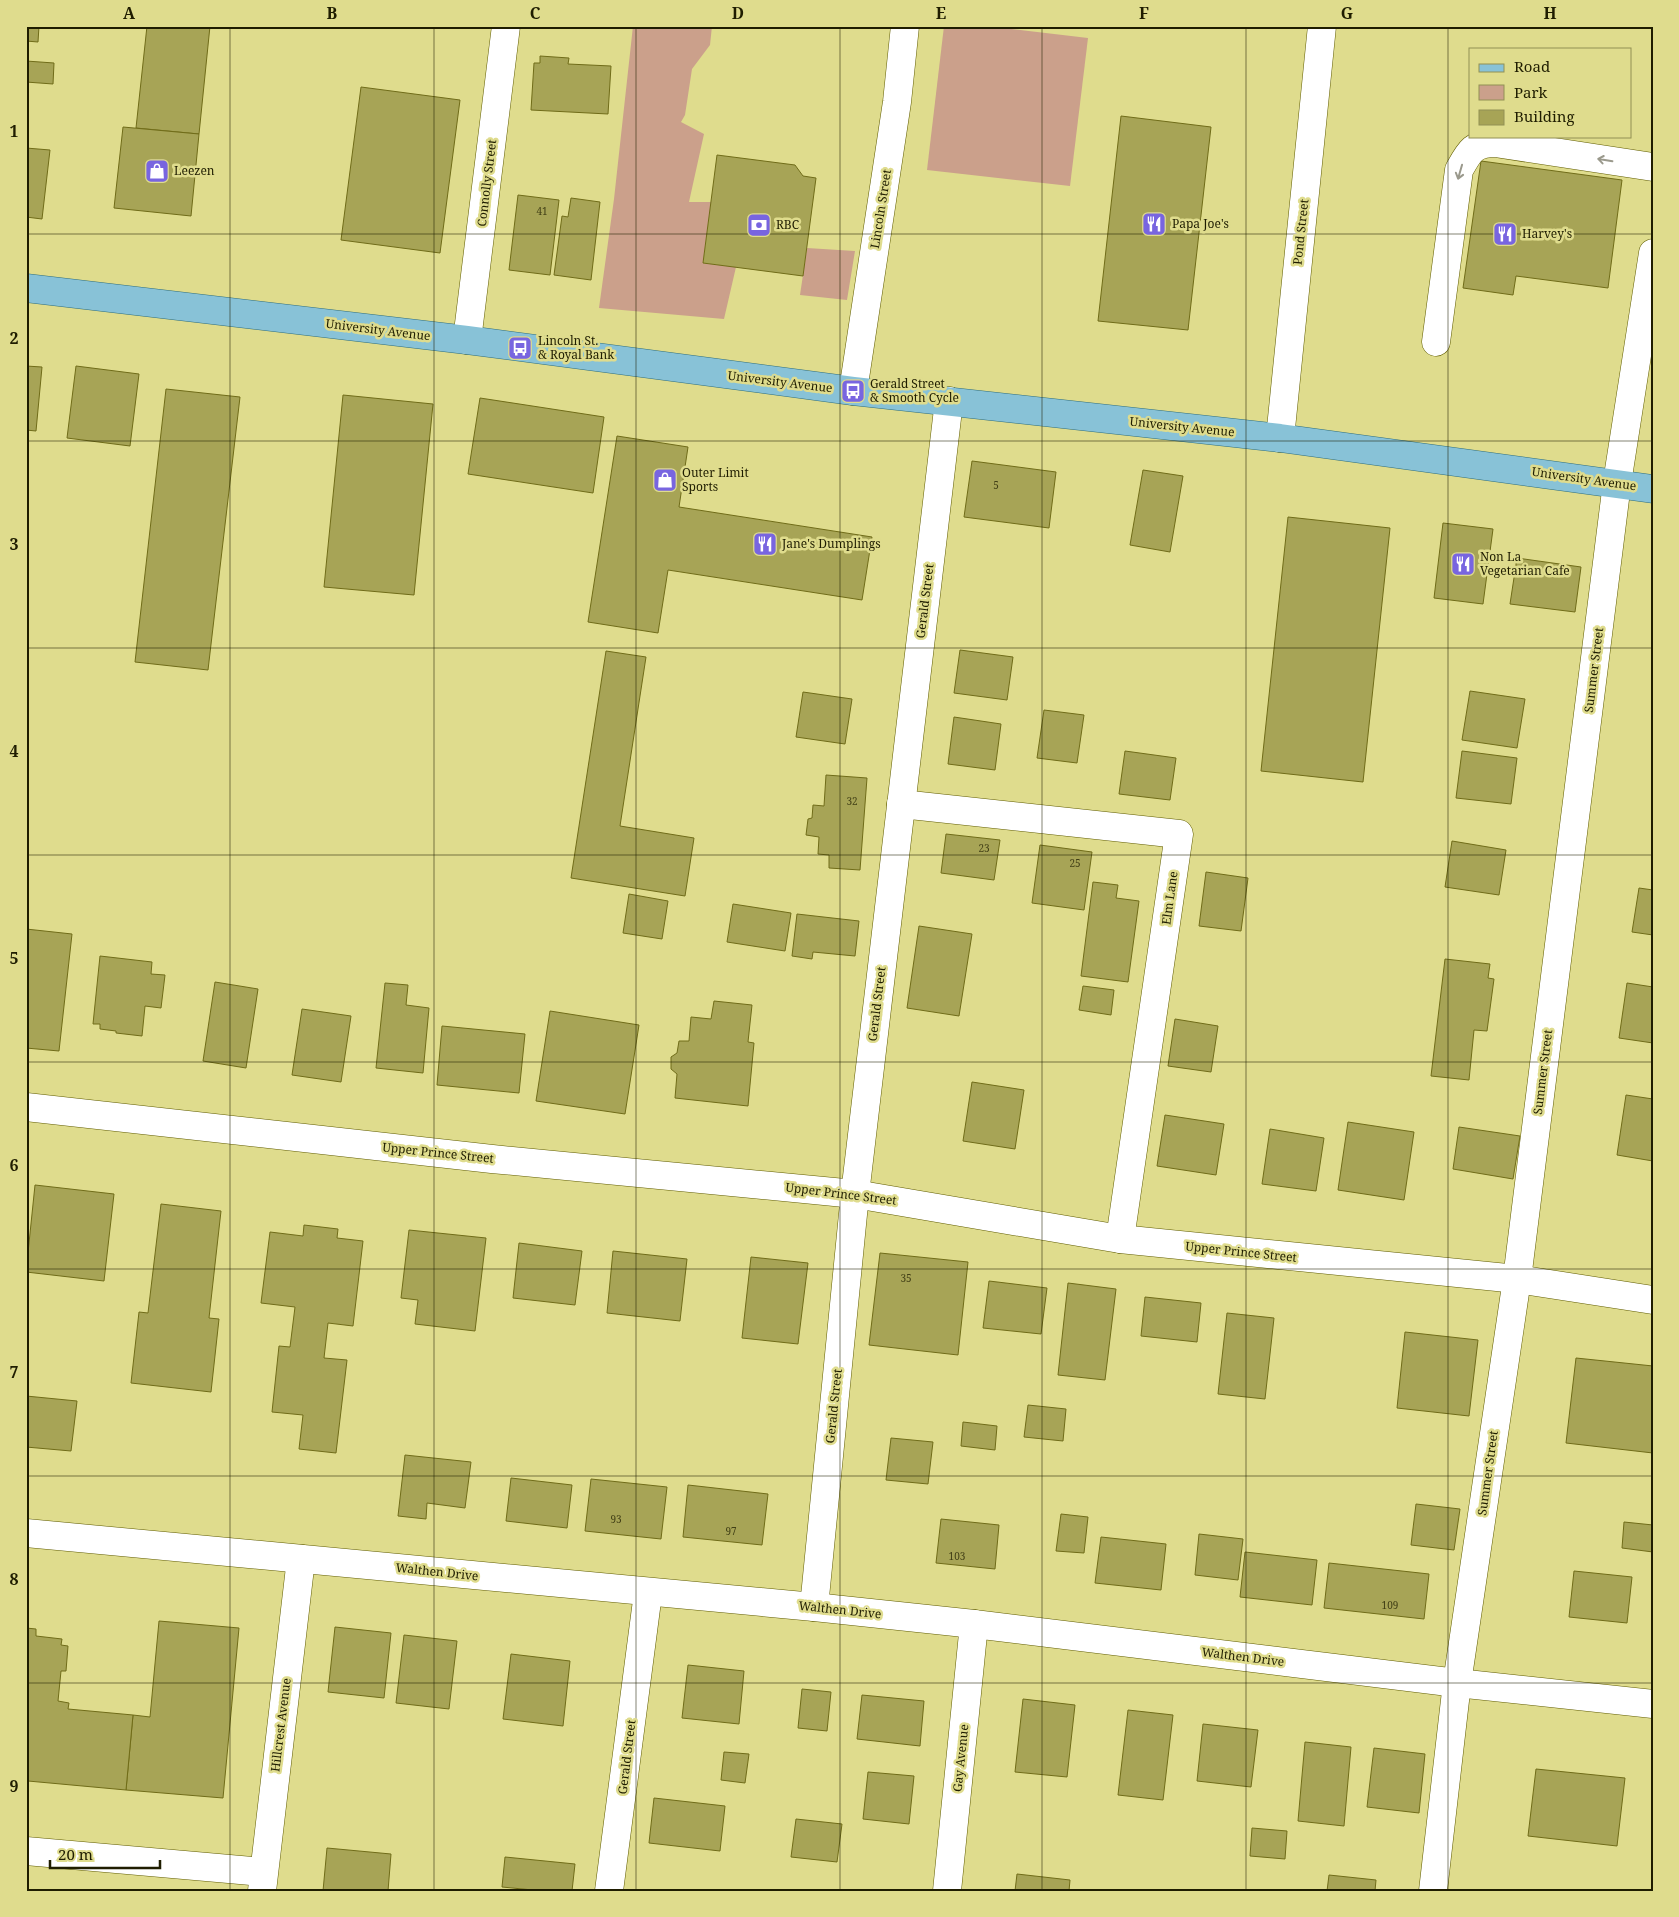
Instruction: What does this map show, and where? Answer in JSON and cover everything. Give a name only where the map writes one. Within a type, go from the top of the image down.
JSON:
[{"type":"main road","name":"University Avenue","points":[[26,288],[467,340],[853,391],[1280,438],[1653,489]]},
{"type":"street","name":"Connolly Street","points":[[467,340],[506,26]]},
{"type":"street","name":"Lincoln Street","points":[[853,391],[897,102],[905,26]]},
{"type":"street","name":"Pond Street","points":[[1280,438],[1322,26]]},
{"type":"street","points":[[1436,342],[1459,170],[1470,151],[1483,143],[1495,143],[1653,167]]},
{"type":"street","name":"Summer Street","points":[[1433,1891],[1456,1683],[1517,1279],[1618,483],[1653,253]]},
{"type":"street","name":"Gerald Street","points":[[814,1607],[854,1194],[949,401]]},
{"type":"street","name":"Elm Lane","points":[[901,804],[1179,834],[1120,1239]]},
{"type":"street","name":"Upper Prince Street","points":[[26,1107],[492,1159],[854,1194],[1120,1239],[1517,1279],[1653,1300]]},
{"type":"street","name":"Walthen Drive","points":[[26,1533],[814,1607],[974,1624],[1456,1683],[1653,1704]]},
{"type":"street","name":"Hillcrest Avenue","points":[[263,1881],[301,1559]]},
{"type":"street","name":"Gerald Street","points":[[609,1891],[648,1592]]},
{"type":"street","name":"Gay Avenue","points":[[947,1891],[974,1624]]},
{"type":"street","points":[[26,1851],[263,1881]]},
{"type":"green space","points":[[633,26],[712,26],[710,45],[692,69],[685,115],[681,122],[704,134],[689,202],[711,202],[703,263],[736,267],[724,319],[599,308],[614,199]]},
{"type":"green space","points":[[944,26],[986,26],[1088,38],[1070,186],[927,170]]},
{"type":"green space","points":[[807,248],[855,251],[847,300],[800,295]]},
{"type":"building","points":[[26,26],[39,26],[38,42],[26,41]]},
{"type":"building","points":[[147,26],[210,26],[199,134],[136,128]]},
{"type":"building","points":[[540,56],[569,58],[568,64],[611,66],[608,114],[531,110],[534,63],[540,63]]},
{"type":"building","points":[[26,61],[54,63],[53,84],[26,82]]},
{"type":"building","points":[[361,87],[460,100],[440,253],[341,240]]},
{"type":"building","name":"Papa Joe's","points":[[1121,116],[1211,127],[1188,330],[1098,321]]},
{"type":"building","name":"Leezen","points":[[123,127],[199,134],[191,216],[114,208]]},
{"type":"building","points":[[26,148],[50,150],[42,219],[26,217]]},
{"type":"building","name":"RBC","points":[[717,155],[795,165],[803,176],[816,178],[803,276],[703,263]]},
{"type":"building","points":[[1481,161],[1622,180],[1608,288],[1516,276],[1513,295],[1463,288]]},
{"type":"building","points":[[518,195],[559,200],[550,275],[509,270]]},
{"type":"building","points":[[571,198],[600,202],[591,280],[554,275],[562,216],[568,217]]},
{"type":"building","points":[[26,366],[42,367],[36,431],[26,430]]},
{"type":"building","points":[[76,366],[139,374],[130,446],[67,438]]},
{"type":"building","points":[[166,389],[240,397],[208,670],[135,662]]},
{"type":"building","points":[[343,395],[433,404],[414,595],[324,587]]},
{"type":"building","points":[[480,398],[604,417],[593,493],[468,474]]},
{"type":"building","points":[[617,436],[688,447],[679,507],[872,537],[862,600],[668,570],[658,633],[588,622]]},
{"type":"building","points":[[972,461],[1056,472],[1049,528],[964,517]]},
{"type":"building","points":[[1143,470],[1183,476],[1170,552],[1130,545]]},
{"type":"building","points":[[1288,517],[1390,528],[1363,782],[1261,771]]},
{"type":"building","name":"Non La Vegetarian Cafe","points":[[1443,523],[1493,529],[1483,604],[1434,598]]},
{"type":"building","points":[[1517,558],[1581,567],[1575,612],[1510,604]]},
{"type":"building","points":[[960,650],[1013,657],[1007,700],[954,693]]},
{"type":"building","points":[[606,651],[646,657],[620,826],[694,838],[685,896],[571,878]]},
{"type":"building","points":[[1470,691],[1525,699],[1517,748],[1462,740]]},
{"type":"building","points":[[803,692],[852,699],[845,744],[796,737]]},
{"type":"building","points":[[1044,710],[1084,715],[1077,763],[1037,758]]},
{"type":"building","points":[[954,717],[1001,724],[995,770],[948,764]]},
{"type":"building","points":[[1125,751],[1176,758],[1170,800],[1119,794]]},
{"type":"building","points":[[1462,751],[1517,758],[1511,804],[1456,798]]},
{"type":"building","points":[[826,775],[867,778],[860,870],[829,868],[829,855],[818,854],[819,837],[806,835],[808,819],[812,818],[813,805],[824,806]]},
{"type":"building","points":[[946,834],[1000,840],[994,880],[941,873]]},
{"type":"building","points":[[1452,841],[1506,850],[1499,895],[1445,887]]},
{"type":"building","points":[[1040,845],[1092,852],[1084,910],[1032,903]]},
{"type":"building","points":[[1206,872],[1248,878],[1241,931],[1199,926]]},
{"type":"building","points":[[1093,882],[1118,885],[1116,898],[1139,901],[1128,982],[1081,976]]},
{"type":"building","points":[[1639,888],[1653,890],[1653,935],[1632,932]]},
{"type":"building","points":[[629,894],[668,901],[662,939],[623,933]]},
{"type":"building","points":[[733,904],[791,913],[785,951],[727,942]]},
{"type":"building","points":[[797,914],[859,921],[855,956],[813,952],[812,959],[792,956]]},
{"type":"building","points":[[919,926],[972,934],[959,1016],[907,1008]]},
{"type":"building","points":[[26,929],[72,934],[59,1051],[26,1048]]},
{"type":"building","points":[[100,956],[152,962],[151,974],[165,975],[161,1008],[145,1006],[142,1036],[116,1033],[116,1031],[100,1029],[100,1024],[93,1024]]},
{"type":"building","points":[[1445,959],[1490,964],[1488,978],[1494,979],[1487,1031],[1474,1030],[1469,1080],[1431,1076]]},
{"type":"building","points":[[215,982],[258,989],[246,1068],[203,1061]]},
{"type":"building","points":[[385,983],[408,985],[406,1005],[429,1008],[423,1073],[376,1068]]},
{"type":"building","points":[[1627,983],[1653,987],[1653,1043],[1619,1038]]},
{"type":"building","points":[[1083,986],[1114,990],[1111,1015],[1079,1010]]},
{"type":"building","points":[[714,1001],[752,1005],[748,1042],[754,1043],[748,1106],[675,1098],[677,1074],[671,1069],[671,1057],[677,1053],[679,1041],[689,1041],[691,1017],[711,1019]]},
{"type":"building","points":[[302,1009],[351,1016],[341,1082],[292,1075]]},
{"type":"building","points":[[550,1011],[639,1025],[625,1114],[536,1101]]},
{"type":"building","points":[[1175,1019],[1218,1026],[1211,1072],[1168,1066]]},
{"type":"building","points":[[442,1026],[525,1034],[519,1093],[437,1085]]},
{"type":"building","points":[[972,1082],[1024,1090],[1015,1149],[963,1141]]},
{"type":"building","points":[[1626,1095],[1653,1099],[1653,1161],[1617,1155]]},
{"type":"building","points":[[1165,1115],[1224,1124],[1216,1175],[1157,1166]]},
{"type":"building","points":[[1348,1122],[1414,1132],[1404,1200],[1338,1190]]},
{"type":"building","points":[[1459,1127],[1520,1136],[1513,1179],[1453,1169]]},
{"type":"building","points":[[1270,1129],[1324,1138],[1316,1191],[1262,1184]]},
{"type":"building","points":[[35,1185],[114,1194],[104,1281],[26,1272]]},
{"type":"building","points":[[161,1204],[221,1211],[209,1318],[219,1319],[211,1392],[131,1383],[139,1312],[148,1313]]},
{"type":"building","points":[[304,1225],[338,1229],[337,1238],[363,1241],[353,1326],[328,1323],[324,1358],[347,1360],[336,1453],[299,1449],[303,1415],[272,1412],[279,1346],[290,1347],[295,1307],[261,1303],[270,1232],[303,1236]]},
{"type":"building","points":[[409,1230],[486,1238],[475,1331],[415,1324],[418,1300],[401,1298]]},
{"type":"building","points":[[519,1243],[582,1251],[575,1305],[513,1298]]},
{"type":"building","points":[[613,1251],[687,1259],[680,1321],[607,1313]]},
{"type":"building","points":[[880,1253],[968,1262],[958,1355],[869,1345]]},
{"type":"building","points":[[751,1257],[808,1263],[798,1344],[742,1338]]},
{"type":"building","points":[[989,1281],[1047,1288],[1041,1334],[983,1328]]},
{"type":"building","points":[[1068,1283],[1116,1289],[1105,1380],[1058,1375]]},
{"type":"building","points":[[1145,1297],[1201,1303],[1197,1342],[1141,1336]]},
{"type":"building","points":[[1227,1313],[1274,1318],[1265,1399],[1218,1394]]},
{"type":"building","points":[[1405,1332],[1478,1340],[1469,1416],[1397,1408]]},
{"type":"building","points":[[1576,1358],[1653,1366],[1653,1453],[1566,1443]]},
{"type":"building","points":[[26,1396],[77,1401],[71,1451],[26,1447]]},
{"type":"building","points":[[1028,1405],[1066,1409],[1063,1441],[1024,1437]]},
{"type":"building","points":[[963,1422],[997,1426],[995,1450],[961,1446]]},
{"type":"building","points":[[891,1438],[933,1442],[928,1484],[886,1480]]},
{"type":"building","points":[[405,1455],[471,1462],[465,1508],[427,1503],[426,1519],[398,1516]]},
{"type":"building","points":[[511,1478],[572,1485],[567,1528],[506,1521]]},
{"type":"building","points":[[591,1479],[667,1487],[661,1539],[585,1531]]},
{"type":"building","points":[[688,1485],[768,1494],[762,1545],[683,1537]]},
{"type":"building","points":[[1416,1504],[1460,1509],[1454,1550],[1411,1545]]},
{"type":"building","points":[[1061,1514],[1088,1517],[1084,1553],[1056,1551]]},
{"type":"building","points":[[941,1519],[999,1525],[995,1569],[936,1563]]},
{"type":"building","points":[[1624,1522],[1653,1525],[1653,1552],[1622,1548]]},
{"type":"building","points":[[1199,1534],[1243,1539],[1238,1580],[1195,1575]]},
{"type":"building","points":[[1101,1537],[1166,1544],[1161,1590],[1095,1583]]},
{"type":"building","points":[[1245,1552],[1317,1560],[1312,1605],[1240,1597]]},
{"type":"building","points":[[1329,1563],[1429,1574],[1424,1619],[1324,1608]]},
{"type":"building","points":[[1574,1571],[1632,1577],[1627,1623],[1569,1617]]},
{"type":"building","points":[[159,1621],[239,1628],[223,1798],[126,1790],[133,1715],[150,1717]]},
{"type":"building","points":[[335,1627],[391,1633],[384,1698],[328,1692]]},
{"type":"building","points":[[26,1628],[36,1629],[36,1636],[62,1639],[61,1645],[68,1646],[66,1671],[61,1671],[58,1701],[69,1703],[68,1709],[133,1715],[126,1790],[28,1781],[26,1790]]},
{"type":"building","points":[[404,1635],[457,1641],[449,1709],[396,1703]]},
{"type":"building","points":[[511,1654],[570,1661],[563,1726],[503,1719]]},
{"type":"building","points":[[688,1665],[744,1671],[739,1724],[682,1718]]},
{"type":"building","points":[[802,1689],[831,1692],[827,1731],[798,1728]]},
{"type":"building","points":[[862,1695],[924,1701],[920,1746],[857,1739]]},
{"type":"building","points":[[1023,1699],[1075,1705],[1067,1777],[1015,1772]]},
{"type":"building","points":[[1128,1710],[1173,1715],[1163,1800],[1118,1795]]},
{"type":"building","points":[[1203,1724],[1258,1730],[1251,1787],[1197,1781]]},
{"type":"building","points":[[1305,1742],[1351,1747],[1344,1826],[1298,1821]]},
{"type":"building","points":[[1374,1748],[1425,1754],[1419,1813],[1367,1807]]},
{"type":"building","points":[[724,1752],[749,1754],[745,1783],[721,1780]]},
{"type":"building","points":[[1536,1769],[1625,1778],[1617,1846],[1528,1836]]},
{"type":"building","points":[[868,1772],[914,1776],[909,1824],[863,1819]]},
{"type":"building","points":[[654,1798],[725,1806],[720,1851],[649,1843]]},
{"type":"building","points":[[796,1819],[842,1824],[837,1862],[791,1857]]},
{"type":"building","points":[[1252,1828],[1287,1831],[1285,1859],[1250,1856]]},
{"type":"building","points":[[327,1848],[391,1854],[388,1891],[323,1891]]},
{"type":"building","points":[[505,1857],[575,1864],[572,1891],[543,1891],[502,1887]]},
{"type":"building","points":[[1017,1874],[1070,1880],[1069,1891],[1015,1891]]},
{"type":"building","points":[[1329,1875],[1376,1880],[1375,1891],[1327,1891]]},
{"type":"place","name":"Leezen","points":[[157,171]]},
{"type":"place","name":"Papa Joe's","points":[[1154,224]]},
{"type":"place","name":"RBC","points":[[759,225]]},
{"type":"place","name":"Harvey's","points":[[1505,234]]},
{"type":"place","name":"Lincoln St. & Royal Bank","points":[[520,348]]},
{"type":"place","name":"Gerald Street & Smooth Cycle","points":[[853,391]]},
{"type":"place","name":"Outer Limit Sports","points":[[665,480]]},
{"type":"place","name":"Jane's Dumplings","points":[[765,544]]},
{"type":"place","name":"Non La Vegetarian Cafe","points":[[1463,564]]}]
